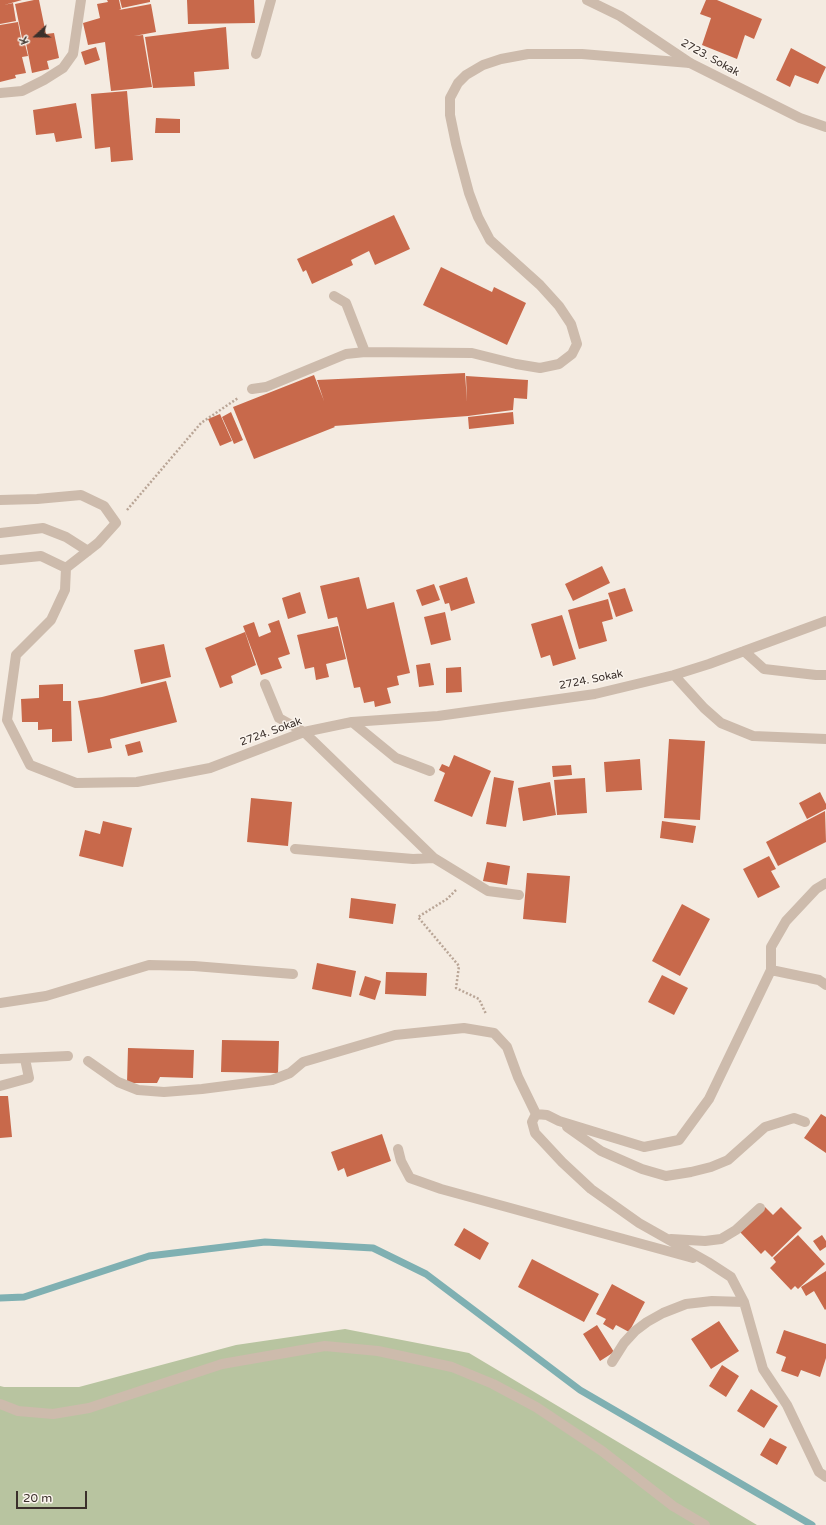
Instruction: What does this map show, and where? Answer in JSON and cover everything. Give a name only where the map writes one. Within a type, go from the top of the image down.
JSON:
[{"type":"street","points":[[0,93],[22,91],[63,68],[73,54],[81,0]]},
{"type":"street","points":[[256,54],[271,0]]},
{"type":"street","name":"2723. Sokak","points":[[587,0],[620,16],[690,63],[800,118],[826,127]]},
{"type":"street","points":[[252,389],[266,387],[346,354],[365,352],[472,353],[516,364],[540,368],[559,364],[572,354],[578,344],[571,324],[559,306],[540,285],[490,240],[469,193],[459,158],[450,115],[450,98],[458,83],[466,75],[483,65],[501,59],[528,54],[582,54],[690,63]]},
{"type":"street","points":[[334,296],[346,303],[365,352]]},
{"type":"street","points":[[0,500],[37,499],[81,495],[104,506],[116,523],[98,543],[66,568],[41,556],[0,560]]},
{"type":"street","points":[[0,533],[44,528],[66,537],[88,551]]},
{"type":"street","name":"2724. Sokak","points":[[66,568],[65,590],[51,620],[16,655],[7,720],[30,765],[76,783],[137,782],[210,768],[304,732],[352,722],[438,716],[596,694],[674,675],[709,664],[826,621]]},
{"type":"street","points":[[744,651],[764,669],[826,675]]},
{"type":"street","points":[[674,675],[704,708],[721,723],[753,736],[826,739]]},
{"type":"street","points":[[265,684],[279,718],[304,732],[434,858],[488,892],[519,895]]},
{"type":"street","points":[[352,722],[396,758],[430,771]]},
{"type":"street","points":[[295,849],[413,858],[434,858]]},
{"type":"street","points":[[559,1121],[644,1147],[679,1140],[709,1099],[771,970],[771,947],[786,921],[816,889],[826,883]]},
{"type":"street","points":[[0,1003],[46,996],[149,964],[293,974]]},
{"type":"street","points":[[771,970],[819,980],[826,985]]},
{"type":"street","points":[[88,1061],[118,1082],[138,1090],[164,1092],[202,1089],[272,1080],[290,1073],[303,1062],[395,1035],[464,1028],[494,1032],[507,1047],[518,1077],[536,1114]]},
{"type":"street","points":[[0,1059],[68,1056]]},
{"type":"street","points":[[0,1086],[28,1078],[25,1059]]},
{"type":"street","points":[[536,1114],[547,1115],[559,1121],[601,1151],[642,1169],[666,1176],[712,1167],[728,1160],[765,1127],[794,1118],[805,1122]]},
{"type":"street","points":[[536,1114],[532,1122],[535,1133],[562,1162],[591,1189],[638,1223],[708,1262],[731,1277],[744,1302],[763,1369],[787,1405],[819,1472],[826,1477]]},
{"type":"street","points":[[398,1149],[401,1161],[410,1178],[441,1189],[708,1262]]},
{"type":"street","points":[[668,1239],[705,1241],[721,1239],[736,1230],[760,1208]]},
{"type":"street","points":[[612,1362],[624,1343],[635,1331],[663,1313],[686,1304],[712,1301],[744,1302]]},
{"type":"street","points":[[0,1404],[18,1412],[53,1414],[89,1408],[222,1364],[325,1346],[378,1351],[452,1367],[493,1384],[536,1407],[596,1447],[674,1506],[705,1525]]},
{"type":"path","points":[[116,523],[201,423],[252,389]]},
{"type":"path","points":[[466,878],[448,900],[418,917],[459,966],[456,988],[479,999],[494,1032]]},
{"type":"green space","points":[[345,1329],[469,1353],[757,1525],[0,1525],[0,1386],[79,1387],[236,1345]]},
{"type":"building","points":[[0,0],[22,0],[4,5],[13,3],[16,21],[0,24]]},
{"type":"building","points":[[39,0],[46,34],[54,33],[59,58],[47,61],[49,69],[32,73],[26,43],[23,43],[15,4]]},
{"type":"building","points":[[107,0],[119,0],[121,9],[119,10],[151,4],[156,32],[134,36],[143,35],[152,87],[111,91],[105,42],[88,45],[83,23],[100,18],[97,4],[108,2]]},
{"type":"building","points":[[120,0],[150,0],[150,2],[122,8]]},
{"type":"building","points":[[187,0],[254,0],[255,23],[188,24]]},
{"type":"building","points":[[706,0],[717,0],[762,19],[754,39],[745,35],[737,59],[702,45],[711,18],[700,14]]},
{"type":"building","points":[[18,22],[22,44],[25,44],[28,56],[22,57],[26,73],[15,75],[16,78],[0,82],[0,25]]},
{"type":"building","points":[[226,27],[229,69],[194,72],[195,86],[153,88],[145,37]]},
{"type":"building","points":[[96,47],[100,60],[85,65],[81,52]]},
{"type":"building","points":[[791,48],[826,67],[818,84],[795,75],[790,87],[776,80]]},
{"type":"building","points":[[127,91],[133,160],[111,162],[110,147],[95,149],[91,94]]},
{"type":"building","points":[[76,103],[82,138],[56,142],[54,133],[36,135],[33,110]]},
{"type":"building","points":[[156,118],[180,119],[180,133],[155,133]]},
{"type":"building","points":[[394,215],[410,249],[375,265],[369,251],[351,260],[353,265],[312,284],[306,270],[303,272],[297,259]]},
{"type":"building","points":[[441,267],[492,292],[494,287],[526,303],[507,345],[423,305]]},
{"type":"building","points":[[465,373],[467,402],[466,376],[528,380],[527,399],[514,398],[513,410],[468,416],[334,426],[335,427],[254,459],[233,407],[314,375],[324,401],[317,380]]},
{"type":"building","points":[[231,412],[243,440],[234,444],[222,417]]},
{"type":"building","points":[[513,412],[514,424],[469,429],[468,417]]},
{"type":"building","points":[[220,414],[232,441],[220,446],[208,419]]},
{"type":"building","points":[[602,566],[610,583],[573,601],[565,584]]},
{"type":"building","points":[[359,577],[367,609],[394,602],[410,673],[397,676],[399,685],[387,688],[391,703],[375,707],[374,701],[364,703],[360,687],[354,688],[337,617],[328,619],[320,586]]},
{"type":"building","points":[[467,577],[475,603],[451,611],[449,603],[445,604],[439,586]]},
{"type":"building","points":[[434,584],[440,600],[422,606],[416,590]]},
{"type":"building","points":[[625,588],[633,611],[616,617],[608,593]]},
{"type":"building","points":[[300,592],[306,613],[288,619],[282,598]]},
{"type":"building","points":[[608,599],[613,619],[602,622],[607,641],[579,649],[568,610]]},
{"type":"building","points":[[445,612],[451,640],[431,645],[424,617]]},
{"type":"building","points":[[562,615],[576,659],[553,666],[550,655],[541,658],[531,624]]},
{"type":"building","points":[[279,620],[290,654],[278,658],[282,668],[261,675],[243,626],[254,622],[259,637],[271,632],[268,624]]},
{"type":"building","points":[[338,626],[346,659],[326,664],[329,677],[316,680],[314,667],[305,669],[297,635]]},
{"type":"building","points":[[245,632],[256,665],[231,676],[233,683],[220,688],[205,648]]},
{"type":"building","points":[[164,644],[171,677],[141,684],[134,650]]},
{"type":"building","points":[[430,663],[434,685],[419,687],[416,665]]},
{"type":"building","points":[[461,667],[462,692],[446,693],[446,668]]},
{"type":"building","points":[[166,681],[177,722],[110,739],[112,748],[88,753],[78,701],[102,697]]},
{"type":"building","points":[[63,684],[63,701],[71,701],[72,741],[52,742],[52,729],[38,730],[38,722],[22,722],[21,699],[39,698],[39,685]]},
{"type":"building","points":[[669,739],[705,741],[700,820],[664,818]]},
{"type":"building","points":[[140,741],[143,752],[128,756],[125,745]]},
{"type":"building","points":[[454,755],[491,771],[472,817],[434,801],[445,773],[439,770],[442,764],[449,767]]},
{"type":"building","points":[[640,759],[642,790],[606,792],[604,762]]},
{"type":"building","points":[[571,765],[572,775],[553,777],[552,766]]},
{"type":"building","points":[[494,777],[514,781],[506,827],[486,824]]},
{"type":"building","points":[[585,778],[587,813],[557,815],[554,780]]},
{"type":"building","points":[[550,782],[556,815],[523,821],[518,788]]},
{"type":"building","points":[[820,792],[826,804],[826,809],[807,819],[799,803]]},
{"type":"building","points":[[251,798],[292,802],[288,846],[247,842]]},
{"type":"building","points":[[825,811],[826,842],[778,866],[766,842]]},
{"type":"building","points":[[103,821],[132,828],[123,867],[79,856],[85,830],[100,834]]},
{"type":"building","points":[[662,821],[696,826],[693,843],[660,838]]},
{"type":"building","points":[[769,856],[776,869],[771,871],[780,887],[758,898],[743,869]]},
{"type":"building","points":[[487,862],[510,866],[507,885],[483,881]]},
{"type":"building","points":[[527,873],[570,876],[566,923],[523,919]]},
{"type":"building","points":[[351,898],[396,904],[393,924],[349,918]]},
{"type":"building","points":[[682,904],[710,919],[680,976],[652,961]]},
{"type":"building","points":[[317,963],[356,971],[351,997],[312,989]]},
{"type":"building","points":[[386,972],[427,973],[426,996],[385,994]]},
{"type":"building","points":[[662,975],[688,988],[674,1015],[648,1002]]},
{"type":"building","points":[[365,976],[381,981],[375,1000],[359,995]]},
{"type":"building","points":[[222,1040],[279,1041],[278,1073],[221,1072]]},
{"type":"building","points":[[128,1048],[194,1050],[193,1078],[160,1077],[157,1083],[127,1083]]},
{"type":"building","points":[[0,1096],[8,1096],[12,1137],[0,1138]]},
{"type":"building","points":[[821,1114],[826,1117],[826,1153],[804,1138]]},
{"type":"building","points":[[382,1134],[391,1161],[347,1177],[344,1168],[338,1171],[331,1152]]},
{"type":"building","points":[[765,1207],[773,1215],[781,1207],[802,1228],[772,1257],[765,1250],[761,1254],[740,1232]]},
{"type":"building","points":[[464,1228],[489,1243],[480,1260],[454,1245]]},
{"type":"building","points":[[798,1235],[825,1264],[798,1289],[795,1286],[791,1290],[770,1268],[776,1262],[773,1258]]},
{"type":"building","points":[[822,1235],[826,1241],[826,1247],[820,1251],[813,1241]]},
{"type":"building","points":[[532,1259],[599,1294],[584,1322],[518,1287]]},
{"type":"building","points":[[826,1271],[825,1310],[814,1291],[806,1296],[801,1287]]},
{"type":"building","points":[[612,1284],[645,1302],[629,1332],[616,1325],[613,1330],[603,1324],[606,1319],[596,1314]]},
{"type":"building","points":[[719,1321],[739,1351],[711,1369],[691,1339]]},
{"type":"building","points":[[597,1325],[614,1352],[600,1361],[583,1334]]},
{"type":"building","points":[[784,1330],[826,1344],[826,1358],[820,1377],[801,1370],[798,1377],[781,1371],[786,1357],[776,1353]]},
{"type":"building","points":[[722,1365],[739,1376],[726,1397],[709,1386]]},
{"type":"building","points":[[751,1389],[778,1406],[764,1428],[737,1411]]},
{"type":"building","points":[[770,1438],[787,1447],[777,1465],[760,1455]]},
{"type":"waterway","points":[[0,1298],[24,1297],[149,1256],[265,1242],[373,1248],[426,1274],[580,1390],[812,1525]]}]
